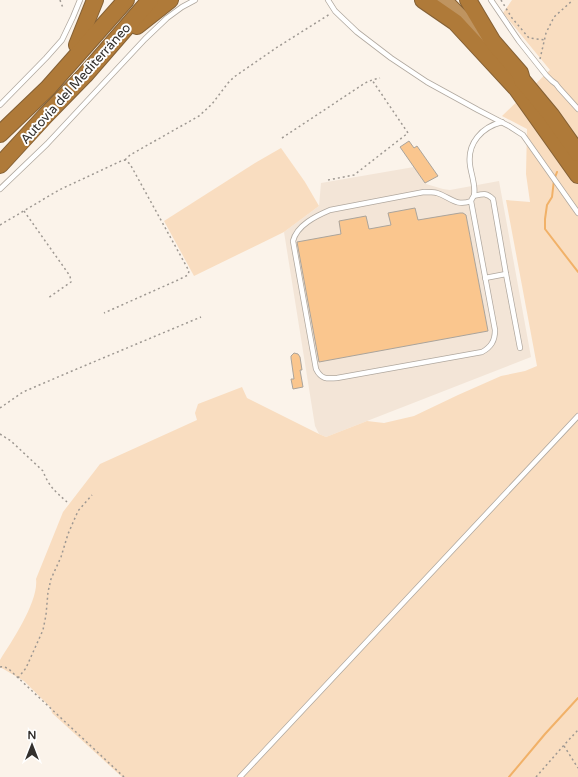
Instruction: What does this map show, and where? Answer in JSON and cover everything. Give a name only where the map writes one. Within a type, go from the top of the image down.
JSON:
[{"type":"highway","points":[[77,45],[95,0]]},
{"type":"highway","points":[[0,133],[2,127],[116,0]]},
{"type":"highway","name":"Autovía del Mediterráneo","points":[[0,133],[48,88],[126,0]]},
{"type":"highway","name":"Autovía del Mediterráneo","points":[[2,163],[84,75],[150,0]]},
{"type":"highway","points":[[2,163],[26,144],[136,27],[157,0]]},
{"type":"highway","points":[[136,27],[170,0]]},
{"type":"highway","points":[[423,0],[455,22]]},
{"type":"highway","points":[[432,0],[455,22],[517,89],[578,175]]},
{"type":"highway","points":[[444,0],[522,80],[551,115],[578,153]]},
{"type":"highway","points":[[468,0],[493,42],[520,73],[522,80]]},
{"type":"lane","points":[[0,105],[62,40],[80,0]]},
{"type":"lane","points":[[0,189],[47,144],[145,39],[167,18],[195,0]]},
{"type":"lane","points":[[328,0],[335,11],[357,32],[391,58],[427,82],[523,134],[578,214]]},
{"type":"lane","points":[[491,0],[519,41],[538,65],[578,109]]},
{"type":"lane","points":[[471,201],[461,203],[437,193],[424,192],[336,209],[319,215],[298,231],[294,236],[293,241],[318,375],[324,378],[337,378],[482,352],[493,342],[495,330],[471,201],[474,196],[474,188],[469,163],[475,140],[483,130],[494,124],[502,122]]},
{"type":"lane","points":[[474,196],[486,194],[493,199],[520,348]]},
{"type":"lane","points":[[485,278],[506,274]]},
{"type":"lane","points":[[240,777],[578,416]]},
{"type":"path","points":[[60,0],[63,8]]},
{"type":"path","points":[[501,0],[512,18],[529,38],[545,40]]},
{"type":"path","points":[[538,65],[546,33],[554,17],[573,0]]},
{"type":"path","points":[[0,225],[59,190],[125,160],[130,155],[199,116],[212,104],[234,77],[276,48],[335,11]]},
{"type":"path","points":[[282,138],[365,83],[380,78]]},
{"type":"path","points":[[328,180],[354,175],[408,133],[372,80]]},
{"type":"path","points":[[104,313],[178,280],[188,275],[189,271],[130,164],[125,160]]},
{"type":"path","points":[[24,211],[70,276],[71,282],[48,298]]},
{"type":"path","points":[[0,408],[23,392],[201,317]]},
{"type":"path","points":[[0,434],[11,441],[43,471],[45,477],[56,492],[67,502]]},
{"type":"path","points":[[18,678],[26,668],[43,630],[51,579],[61,556],[68,534],[78,511],[92,495]]},
{"type":"path","points":[[0,667],[8,668],[124,777]]},
{"type":"path","points":[[536,777],[578,730]]},
{"type":"path","points":[[564,745],[578,768]]},
{"type":"shaded area","points":[[512,0],[578,0],[578,777],[122,777],[52,713],[51,708],[24,681],[0,667],[0,660],[24,621],[29,609],[36,588],[36,579],[63,512],[100,464],[197,420],[195,413],[198,404],[242,387],[247,398],[326,437],[367,421],[384,423],[414,416],[501,376],[525,371],[537,366],[506,200],[530,202],[526,174],[527,129],[502,116],[550,70],[503,13]]},
{"type":"shaded area","points":[[281,148],[305,182],[319,206],[284,232],[194,276],[164,221]]},
{"type":"shaded area","points":[[414,167],[426,184],[443,189],[450,190],[499,181],[531,357],[326,437],[319,434],[315,426],[284,232],[319,206],[321,183]]},
{"type":"building","points":[[409,141],[414,148],[417,146],[438,176],[425,183],[400,147]]},
{"type":"building","points":[[415,208],[418,220],[460,213],[466,215],[488,331],[319,362],[297,242],[341,234],[339,221],[366,216],[369,229],[391,225],[388,213]]},
{"type":"building","points":[[294,353],[298,354],[300,357],[302,370],[300,370],[303,387],[293,389],[291,379],[294,379],[291,356]]},
{"type":"waterway","points":[[557,172],[554,180],[552,197],[547,205],[545,229],[578,272]]},
{"type":"waterway","points":[[509,777],[578,698]]}]
